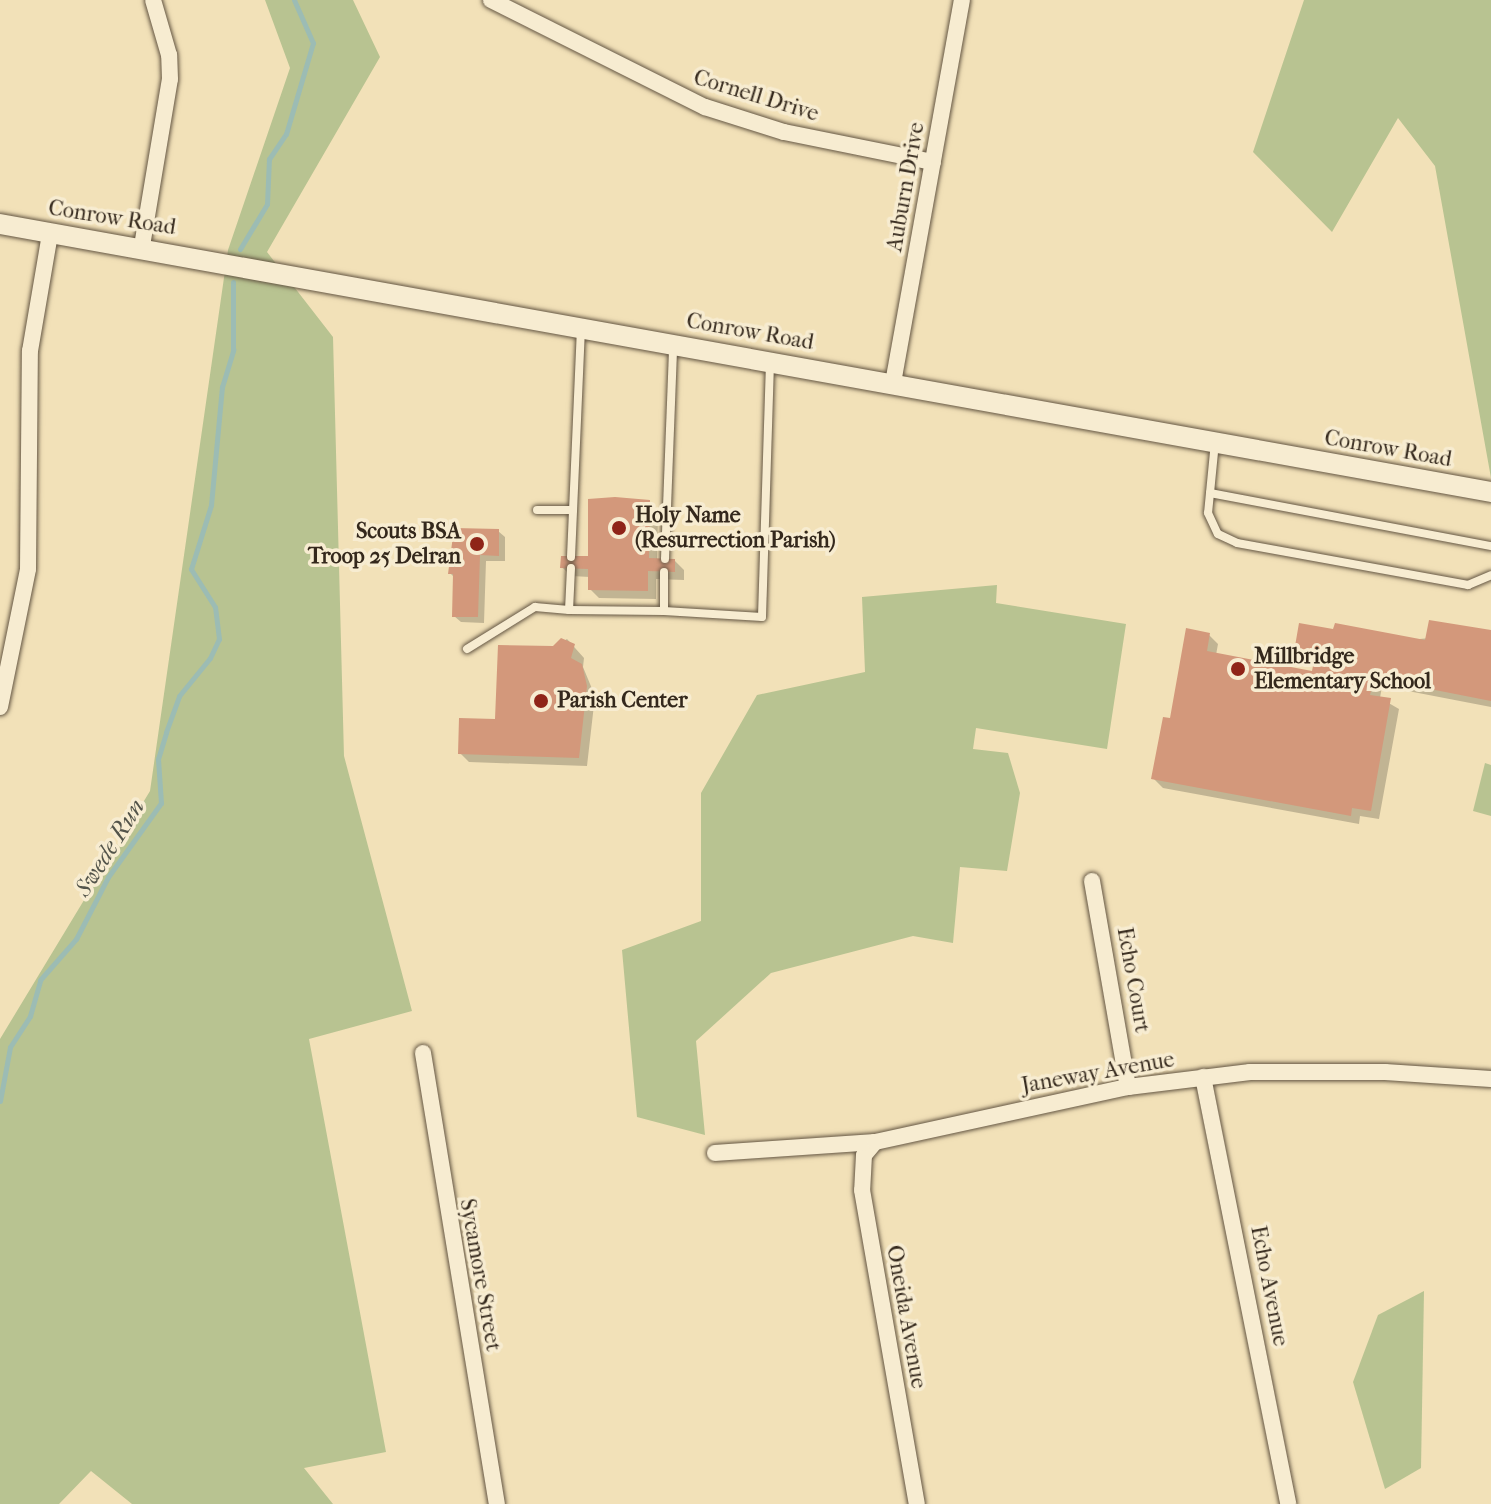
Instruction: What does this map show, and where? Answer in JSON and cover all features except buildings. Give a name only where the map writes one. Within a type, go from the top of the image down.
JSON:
[{"type":"street","points":[[142,246],[170,79],[169,55],[153,0]]},
{"type":"street","name":"Cornell Drive","points":[[491,0],[705,107],[784,132],[933,162]]},
{"type":"street","name":"Auburn Drive","points":[[893,383],[962,0]]},
{"type":"street","name":"Conrow Road","points":[[0,224],[142,246],[1491,492]]},
{"type":"street","points":[[0,707],[28,569],[30,351],[50,234]]},
{"type":"street","name":"Echo Court","points":[[1092,881],[1128,1087]]},
{"type":"street","name":"Sycamore Street","points":[[423,1053],[497,1504]]},
{"type":"street","name":"Janeway Avenue","points":[[715,1153],[875,1142],[1128,1087],[1203,1077],[1310,1069],[1491,1079]]},
{"type":"street","name":"Echo Avenue","points":[[1203,1077],[1288,1504]]},
{"type":"street","name":"Oneida Avenue","points":[[875,1142],[864,1155],[862,1190],[917,1504]]},
{"type":"lane","points":[[571,557],[581,326]]},
{"type":"lane","points":[[665,559],[673,343]]},
{"type":"lane","points":[[467,649],[535,607],[762,617],[770,360]]},
{"type":"lane","points":[[1215,441],[1208,513],[1218,534],[1237,543],[1468,585],[1491,575]]},
{"type":"lane","points":[[1210,493],[1491,546]]},
{"type":"lane","points":[[537,510],[573,510]]},
{"type":"lane","points":[[569,610],[571,568]]},
{"type":"lane","points":[[664,572],[664,611]]},
{"type":"green space","points":[[265,0],[353,0],[380,57],[267,252],[333,337],[344,756],[412,1011],[309,1039],[386,1452],[304,1468],[333,1504],[132,1504],[91,1471],[59,1504],[0,1504],[0,1039],[150,791],[228,250],[290,68]]},
{"type":"green space","points":[[1304,0],[1491,0],[1491,478],[1435,166],[1398,118],[1332,232],[1253,152]]},
{"type":"green space","points":[[997,585],[996,603],[1126,624],[1107,749],[976,728],[973,749],[1008,753],[1020,793],[1007,871],[960,867],[953,943],[913,936],[771,973],[696,1041],[705,1135],[637,1117],[622,950],[701,921],[701,793],[757,695],[865,672],[862,597]]},
{"type":"green space","points":[[1485,763],[1491,765],[1491,816],[1473,811]]},
{"type":"green space","points":[[1424,1291],[1421,1468],[1385,1489],[1353,1382],[1378,1315]]},
{"type":"waterway","name":"Swede Run","points":[[240,249],[267,204],[269,159],[286,134],[313,43],[294,0]]},
{"type":"waterway","name":"Swede Run","points":[[0,1101],[10,1047],[30,1016],[40,980],[76,939],[108,877],[161,803],[158,759],[166,732],[179,696],[210,658],[219,639],[215,607],[191,569],[211,505],[222,387],[233,350],[233,282]]},
{"type":"place","name":"Holy Name (Resurrection Parish)","points":[[619,528]]},
{"type":"place","name":"Scouts BSA Troop 25 Delran","points":[[477,544]]},
{"type":"place","name":"Millbridge Elementary School","points":[[1238,669]]},
{"type":"place","name":"Parish Center","points":[[541,701]]}]
